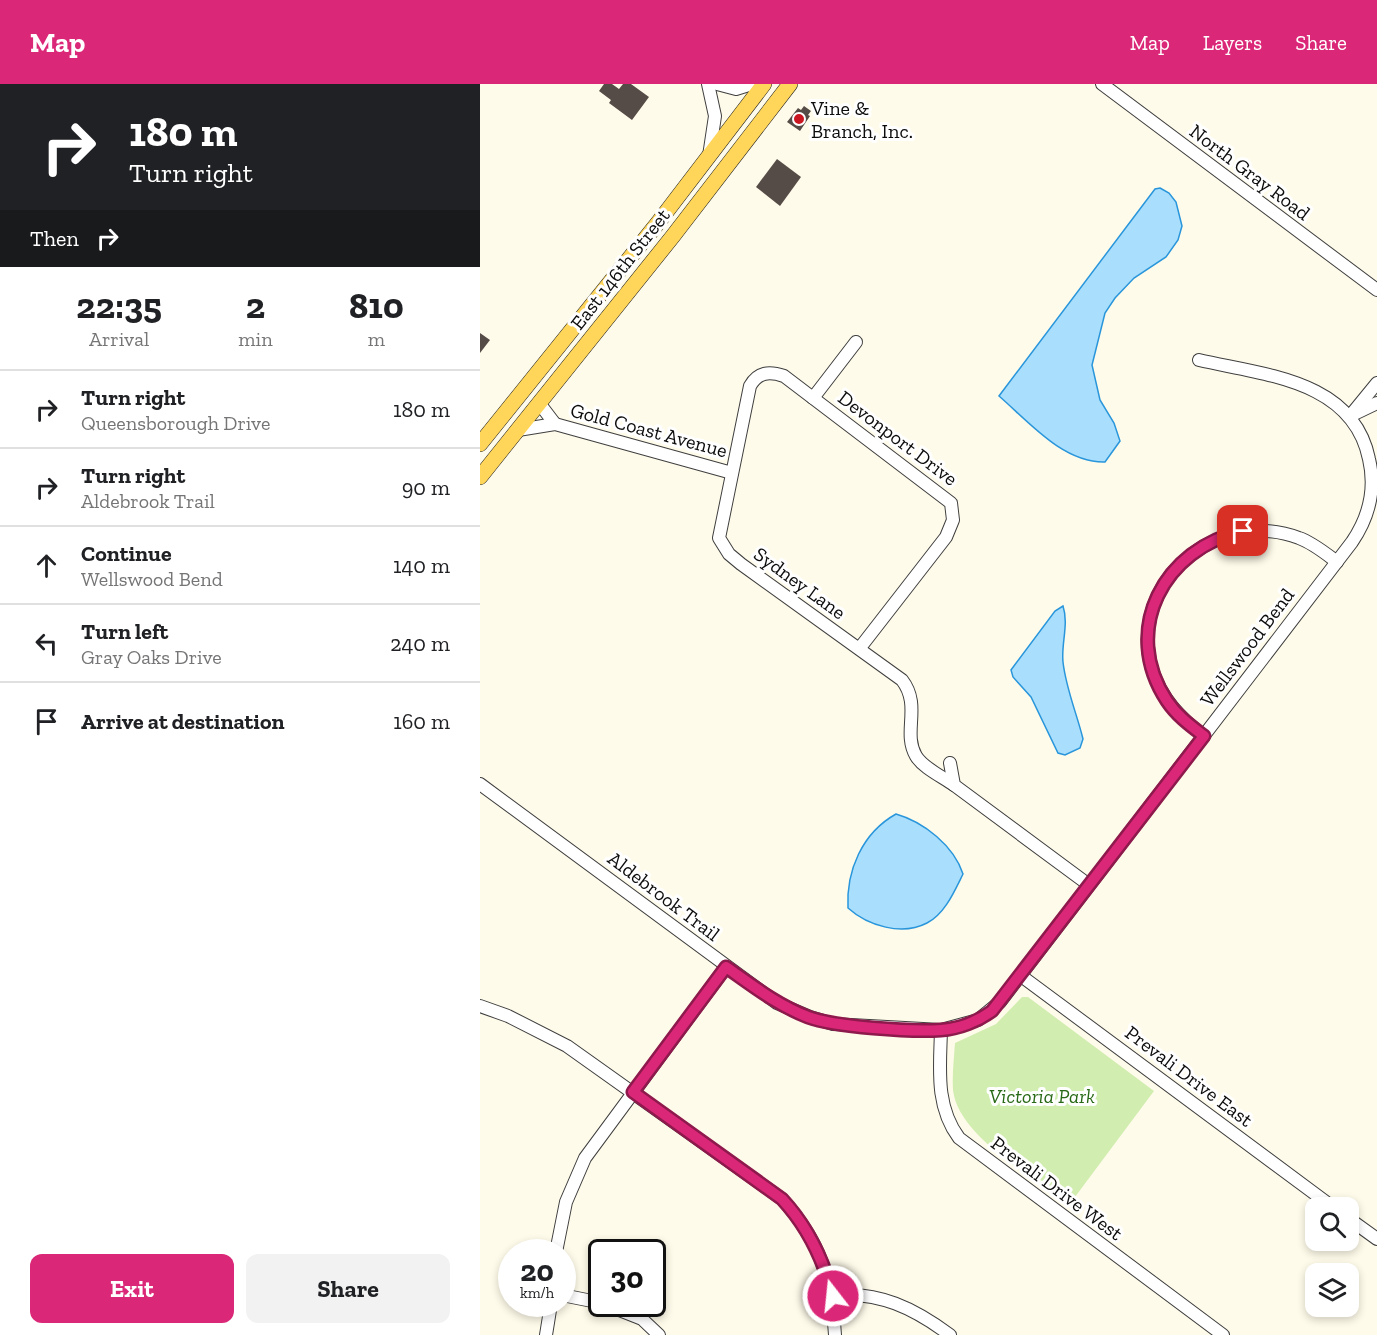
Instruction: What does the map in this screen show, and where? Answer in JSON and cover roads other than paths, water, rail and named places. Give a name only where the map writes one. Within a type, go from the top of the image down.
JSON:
[{"type":"main road","name":"East 146th Street","points":[[480,444],[764,84]]},
{"type":"main road","name":"East 146th Street","points":[[480,477],[673,236],[790,84]]},
{"type":"street","points":[[708,84],[715,116],[708,156]]},
{"type":"street","points":[[717,84],[736,89],[752,84]]},
{"type":"street","name":"North Gray Road","points":[[1102,84],[1377,290]]},
{"type":"street","points":[[813,398],[856,342]]},
{"type":"street","points":[[1199,360],[1306,386],[1325,395],[1350,416]]},
{"type":"street","name":"Devonport Drive","points":[[763,374],[772,372],[784,376],[951,503],[953,520],[946,537],[859,649]]},
{"type":"street","name":"Sydney Lane","points":[[763,374],[755,378],[750,386],[719,538],[723,546],[741,564],[902,680],[909,689],[913,703],[911,741],[917,758],[1089,885]]},
{"type":"street","points":[[1350,416],[1377,383]]},
{"type":"street","points":[[1350,416],[1377,402]]},
{"type":"street","name":"Gold Coast Avenue","points":[[539,403],[555,424]]},
{"type":"street","name":"Wellswood Bend","points":[[941,1030],[984,1016],[1000,1002],[1337,562],[1363,524],[1372,490],[1367,447],[1350,416]]},
{"type":"street","name":"Gold Coast Avenue","points":[[518,430],[555,424],[732,473]]},
{"type":"street","points":[[1204,736],[1185,721],[1169,703],[1159,686],[1150,660],[1149,626],[1154,605],[1173,571],[1188,555],[1211,540],[1230,533],[1254,530],[1274,531],[1298,537],[1337,562]]},
{"type":"street","points":[[950,763],[954,785]]},
{"type":"street","name":"Aldebrook Trail","points":[[480,784],[777,1003],[810,1017],[833,1023],[941,1030]]},
{"type":"street","points":[[558,1239],[562,1216],[575,1179],[592,1149],[726,967]]},
{"type":"street","name":"Prevali Drive East","points":[[1020,975],[1319,1197]]},
{"type":"street","points":[[480,1006],[508,1016],[567,1046],[782,1199],[811,1237],[833,1296],[835,1335]]},
{"type":"street","name":"Prevali Drive West","points":[[941,1030],[942,1101],[952,1128],[959,1138],[1223,1335]]},
{"type":"street","points":[[1359,1226],[1377,1239]]},
{"type":"street","points":[[833,1296],[848,1293],[874,1296],[903,1305],[950,1335]]},
{"type":"street","points":[[546,1335],[549,1317]]},
{"type":"street","points":[[637,1317],[659,1335]]},
{"type":"water","points":[[1160,188],[1169,193],[1176,202],[1182,226],[1178,240],[1166,257],[1134,278],[1115,298],[1105,313],[1092,365],[1100,400],[1114,423],[1120,441],[1105,462],[1090,461],[1075,456],[1048,439],[999,396],[1155,189]]},
{"type":"water","points":[[1063,606],[1065,613],[1064,672],[1083,739],[1080,748],[1065,755],[1058,753],[1031,697],[1013,677],[1011,670],[1055,611]]},
{"type":"water","points":[[896,814],[917,823],[937,836],[953,854],[963,874],[949,901],[939,914],[927,923],[907,929],[875,924],[848,908],[850,880],[858,854],[874,832]]},
{"type":"place","name":"Vine & Branch, Inc.","points":[[799,119]]},
{"type":"park label","name":"Victoria Park","points":[[1042,1096]]}]
